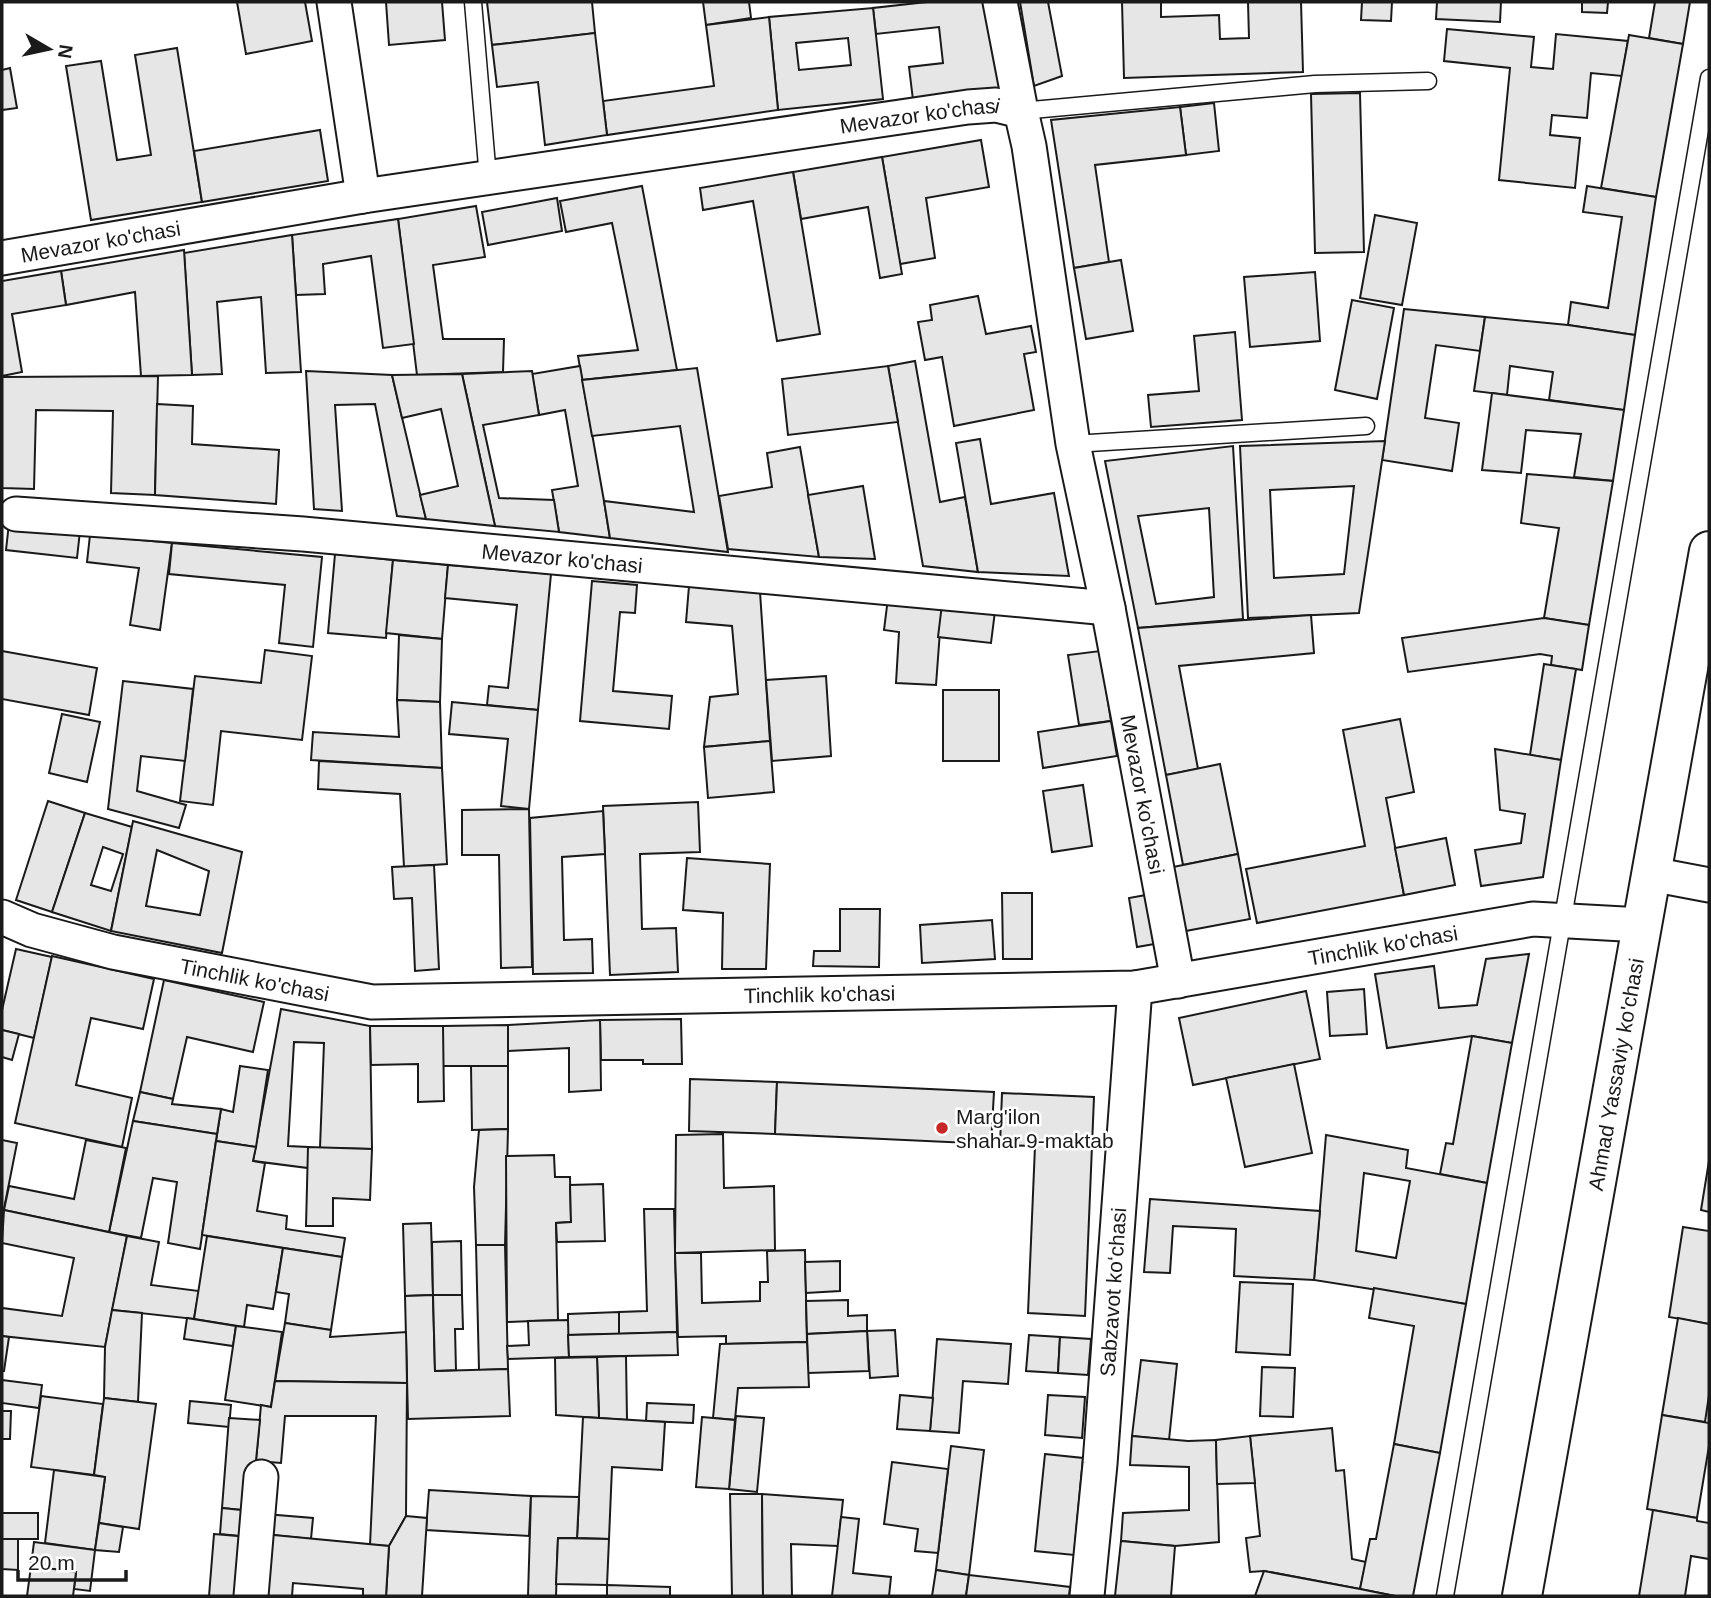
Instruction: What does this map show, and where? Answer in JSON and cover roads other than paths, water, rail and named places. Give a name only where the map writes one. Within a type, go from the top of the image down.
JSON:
[{"type":"main road","name":"Ahmad Yassaviy ko'chasi","points":[[1522,1596],[1709,551]]},
{"type":"street","points":[[334,2],[363,196]]},
{"type":"street","name":"Mevazor ko'chasi","points":[[1000,2],[1029,146],[1073,444],[1108,608],[1178,981]]},
{"type":"street","name":"Mevazor ko'chasi","points":[[2,258],[363,196],[968,107],[996,105],[1021,111]]},
{"type":"street","name":"Mevazor ko'chasi","points":[[16,514],[303,534],[1108,608]]},
{"type":"street","points":[[1651,874],[1709,885]]},
{"type":"street","name":"Tinchlik ko'chasi","points":[[2,917],[32,930],[113,952],[372,1002],[1135,988],[1533,919],[1642,925]]},
{"type":"street","name":"Sabzavot koʻchasi","points":[[1087,1596],[1100,1464],[1135,988]]},
{"type":"street","points":[[251,1596],[261,1477]]},
{"type":"lane","points":[[473,2],[488,178]]},
{"type":"lane","points":[[1445,1596],[1709,78]]},
{"type":"lane","points":[[1021,111],[1315,84],[1428,81]]},
{"type":"lane","points":[[1073,444],[1366,426]]},
{"type":"place","name":"Marg'ilon shahar 9-maktab","points":[[942,1128]]}]
